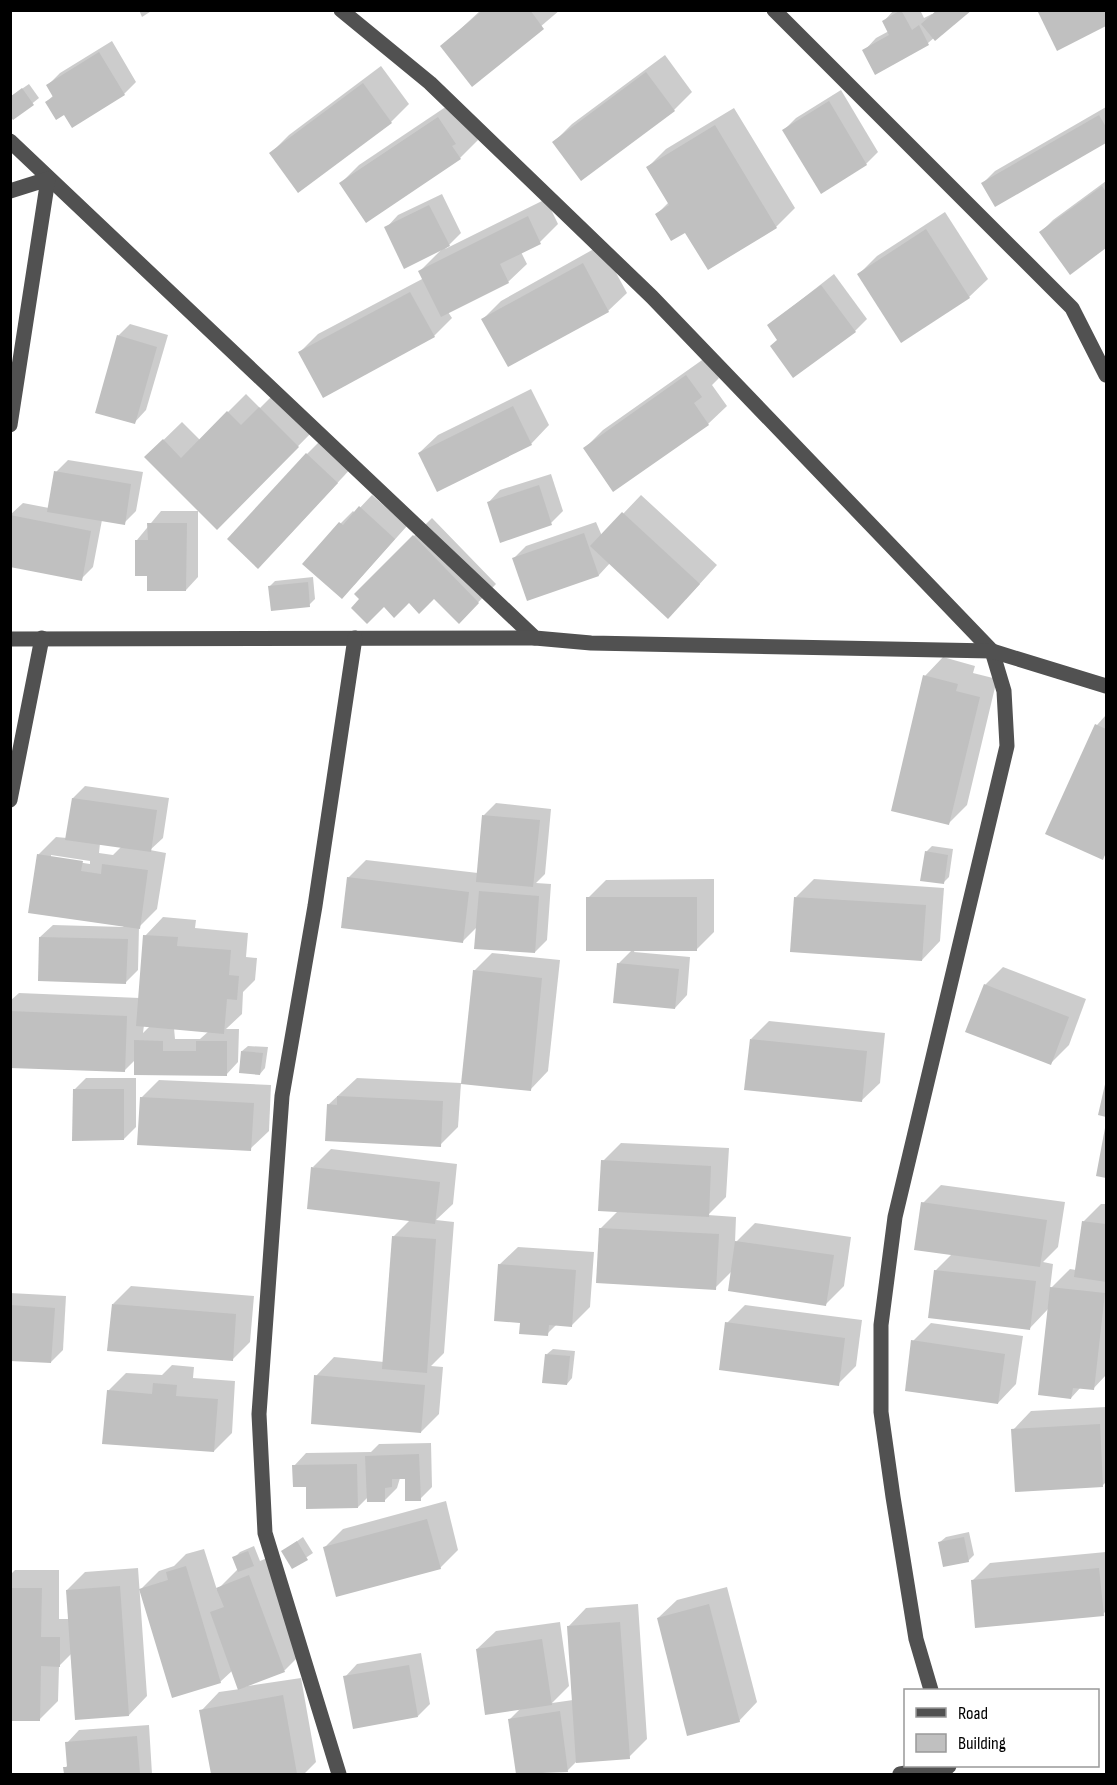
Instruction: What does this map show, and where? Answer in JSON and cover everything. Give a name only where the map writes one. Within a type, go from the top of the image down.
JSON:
[{"type":"street","points":[[341,10],[430,83],[652,297],[992,651],[1004,691],[1007,746],[895,1217],[881,1326],[881,1412],[916,1640],[931,1689]]},
{"type":"street","points":[[774,10],[1071,308],[1107,375]]},
{"type":"street","points":[[10,141],[535,638]]},
{"type":"street","points":[[10,191],[48,179]]},
{"type":"street","points":[[10,425],[48,179]]},
{"type":"street","points":[[10,800],[42,638]]},
{"type":"street","points":[[339,1774],[265,1533],[259,1414],[282,1096],[315,906],[355,638]]},
{"type":"street","points":[[10,639],[535,638],[591,643],[992,651],[1107,686]]},
{"type":"street","points":[[900,1774],[950,1769]]},
{"type":"building","points":[[483,10],[530,10],[544,29],[472,87],[440,46]]},
{"type":"building","points":[[901,10],[912,30],[919,25],[929,45],[875,75],[862,50],[889,35],[882,21]]},
{"type":"building","points":[[937,10],[972,10],[935,41],[921,24]]},
{"type":"building","points":[[1037,10],[1106,10],[1106,26],[1057,51]]},
{"type":"building","points":[[99,52],[125,95],[72,128],[64,115],[56,120],[45,102],[53,97],[46,85]]},
{"type":"building","points":[[646,72],[675,111],[581,181],[552,142]]},
{"type":"building","points":[[363,83],[392,123],[298,193],[269,153]]},
{"type":"building","points":[[22,88],[34,105],[13,120],[10,116],[10,97]]},
{"type":"building","points":[[829,101],[867,165],[821,194],[782,130]]},
{"type":"building","points":[[1099,115],[1106,127],[1106,143],[995,207],[981,183]]},
{"type":"building","points":[[438,117],[456,144],[452,146],[461,159],[366,223],[339,183]]},
{"type":"building","points":[[715,125],[777,228],[708,270],[685,233],[671,241],[655,214],[669,205],[646,167]]},
{"type":"building","points":[[1102,186],[1106,192],[1106,248],[1070,275],[1039,232]]},
{"type":"building","points":[[429,205],[450,246],[404,269],[384,227]]},
{"type":"building","points":[[528,216],[541,244],[500,264],[509,283],[441,317],[418,271]]},
{"type":"building","points":[[926,229],[970,298],[901,343],[857,274]]},
{"type":"building","points":[[583,263],[609,312],[508,367],[481,319]]},
{"type":"building","points":[[821,285],[856,332],[793,378],[770,346],[777,340],[767,325]]},
{"type":"building","points":[[410,292],[435,337],[323,398],[298,352]]},
{"type":"building","points":[[117,335],[157,347],[135,424],[95,413]]},
{"type":"building","points":[[686,375],[702,397],[694,403],[709,425],[613,492],[583,448]]},
{"type":"building","points":[[513,406],[532,445],[437,492],[418,453]]},
{"type":"building","points":[[259,407],[299,447],[217,530],[144,457],[163,439],[181,458],[227,411],[241,425]]},
{"type":"building","points":[[306,453],[338,483],[258,569],[227,539]]},
{"type":"building","points":[[54,471],[131,484],[125,525],[47,512]]},
{"type":"building","points":[[539,485],[552,525],[500,543],[487,502]]},
{"type":"building","points":[[359,506],[395,539],[342,599],[302,564],[339,522],[343,525]]},
{"type":"building","points":[[622,512],[700,584],[668,619],[590,546]]},
{"type":"building","points":[[10,515],[91,531],[82,581],[10,567]]},
{"type":"building","points":[[147,523],[187,523],[186,591],[147,591],[147,576],[135,576],[135,540],[148,540]]},
{"type":"building","points":[[584,533],[599,576],[527,601],[512,558]]},
{"type":"building","points":[[413,535],[479,603],[459,624],[434,599],[419,614],[409,603],[394,618],[384,607],[367,624],[351,608],[359,599],[354,594]]},
{"type":"building","points":[[308,582],[310,607],[271,611],[268,586]]},
{"type":"building","points":[[923,675],[958,684],[956,691],[980,697],[949,825],[891,811]]},
{"type":"building","points":[[1095,724],[1106,729],[1106,852],[1103,860],[1045,834]]},
{"type":"building","points":[[72,798],[157,810],[151,852],[65,840]]},
{"type":"building","points":[[482,815],[540,820],[533,887],[476,882]]},
{"type":"building","points":[[925,851],[948,855],[944,884],[920,881]]},
{"type":"building","points":[[37,854],[83,861],[81,871],[101,874],[102,864],[148,870],[140,929],[28,913]]},
{"type":"building","points":[[347,877],[469,892],[463,943],[341,928]]},
{"type":"building","points":[[479,891],[539,896],[535,953],[474,949]]},
{"type":"building","points":[[586,897],[697,897],[697,951],[586,951]]},
{"type":"building","points":[[794,897],[926,905],[922,961],[790,952]]},
{"type":"building","points":[[143,935],[178,937],[177,946],[231,950],[229,975],[239,976],[237,1000],[227,999],[224,1034],[136,1026]]},
{"type":"building","points":[[39,937],[128,939],[126,984],[38,981]]},
{"type":"building","points":[[617,963],[679,969],[675,1009],[613,1003]]},
{"type":"building","points":[[473,970],[542,978],[531,1091],[461,1084]]},
{"type":"building","points":[[984,984],[1069,1017],[1051,1065],[965,1032]]},
{"type":"building","points":[[10,1011],[127,1016],[125,1072],[10,1068]]},
{"type":"building","points":[[750,1039],[867,1051],[862,1102],[744,1090]]},
{"type":"building","points":[[134,1040],[163,1041],[163,1051],[196,1051],[196,1041],[227,1041],[227,1076],[134,1075]]},
{"type":"building","points":[[241,1051],[263,1053],[260,1075],[239,1073]]},
{"type":"building","points":[[1106,1080],[1106,1117],[1098,1115]]},
{"type":"building","points":[[73,1089],[124,1089],[124,1140],[72,1141]]},
{"type":"building","points":[[337,1096],[443,1101],[441,1147],[325,1141],[327,1104],[337,1105]]},
{"type":"building","points":[[140,1097],[254,1103],[251,1151],[137,1145]]},
{"type":"building","points":[[1106,1129],[1106,1178],[1096,1176]]},
{"type":"building","points":[[601,1160],[711,1166],[709,1217],[598,1211]]},
{"type":"building","points":[[311,1167],[440,1182],[435,1224],[307,1209]]},
{"type":"building","points":[[921,1202],[1047,1220],[1040,1267],[914,1250]]},
{"type":"building","points":[[1082,1221],[1106,1224],[1106,1282],[1074,1277]]},
{"type":"building","points":[[599,1228],[719,1234],[716,1290],[596,1283]]},
{"type":"building","points":[[392,1236],[436,1239],[427,1373],[382,1369]]},
{"type":"building","points":[[735,1241],[834,1255],[826,1306],[728,1291]]},
{"type":"building","points":[[498,1264],[576,1270],[572,1327],[549,1325],[548,1336],[519,1334],[520,1323],[494,1321]]},
{"type":"building","points":[[934,1270],[1036,1281],[1030,1330],[928,1318]]},
{"type":"building","points":[[1050,1287],[1105,1293],[1094,1390],[1073,1388],[1071,1399],[1038,1395]]},
{"type":"building","points":[[112,1304],[236,1314],[233,1361],[107,1351]]},
{"type":"building","points":[[10,1305],[55,1308],[51,1363],[10,1361]]},
{"type":"building","points":[[725,1322],[845,1338],[839,1386],[719,1370]]},
{"type":"building","points":[[911,1340],[1005,1354],[998,1404],[905,1391]]},
{"type":"building","points":[[545,1354],[570,1356],[567,1385],[542,1383]]},
{"type":"building","points":[[314,1375],[425,1385],[421,1433],[311,1424]]},
{"type":"building","points":[[153,1383],[177,1385],[176,1396],[218,1399],[214,1452],[102,1444],[107,1390],[152,1394]]},
{"type":"building","points":[[1100,1424],[1103,1487],[1015,1492],[1011,1429]]},
{"type":"building","points":[[419,1454],[421,1501],[405,1501],[405,1479],[392,1479],[392,1487],[385,1488],[385,1502],[367,1502],[365,1456]]},
{"type":"building","points":[[357,1464],[358,1508],[306,1509],[306,1487],[293,1487],[292,1465]]},
{"type":"building","points":[[427,1519],[441,1569],[336,1597],[323,1547]]},
{"type":"building","points":[[964,1537],[969,1562],[943,1567],[938,1542]]},
{"type":"building","points":[[297,1541],[308,1560],[292,1569],[281,1551]]},
{"type":"building","points":[[248,1551],[254,1566],[238,1572],[232,1557]]},
{"type":"building","points":[[186,1566],[221,1683],[172,1698],[139,1589],[168,1580],[166,1572]]},
{"type":"building","points":[[1099,1568],[1104,1616],[975,1628],[971,1580]]},
{"type":"building","points":[[249,1575],[285,1672],[238,1690],[210,1612],[224,1607],[216,1588]]},
{"type":"building","points":[[120,1586],[129,1716],[75,1720],[66,1590]]},
{"type":"building","points":[[10,1588],[42,1588],[41,1637],[60,1637],[60,1667],[41,1666],[40,1721],[10,1721]]},
{"type":"building","points":[[709,1604],[740,1722],[687,1736],[657,1618]]},
{"type":"building","points":[[620,1622],[630,1759],[576,1763],[567,1626]]},
{"type":"building","points":[[542,1639],[552,1705],[485,1715],[476,1649]]},
{"type":"building","points":[[409,1665],[418,1717],[353,1729],[343,1676]]},
{"type":"building","points":[[283,1695],[297,1774],[211,1774],[199,1710]]},
{"type":"building","points":[[560,1711],[568,1772],[516,1774],[508,1719]]},
{"type":"building","points":[[137,1736],[140,1774],[64,1774],[63,1767],[67,1767],[65,1742]]}]
